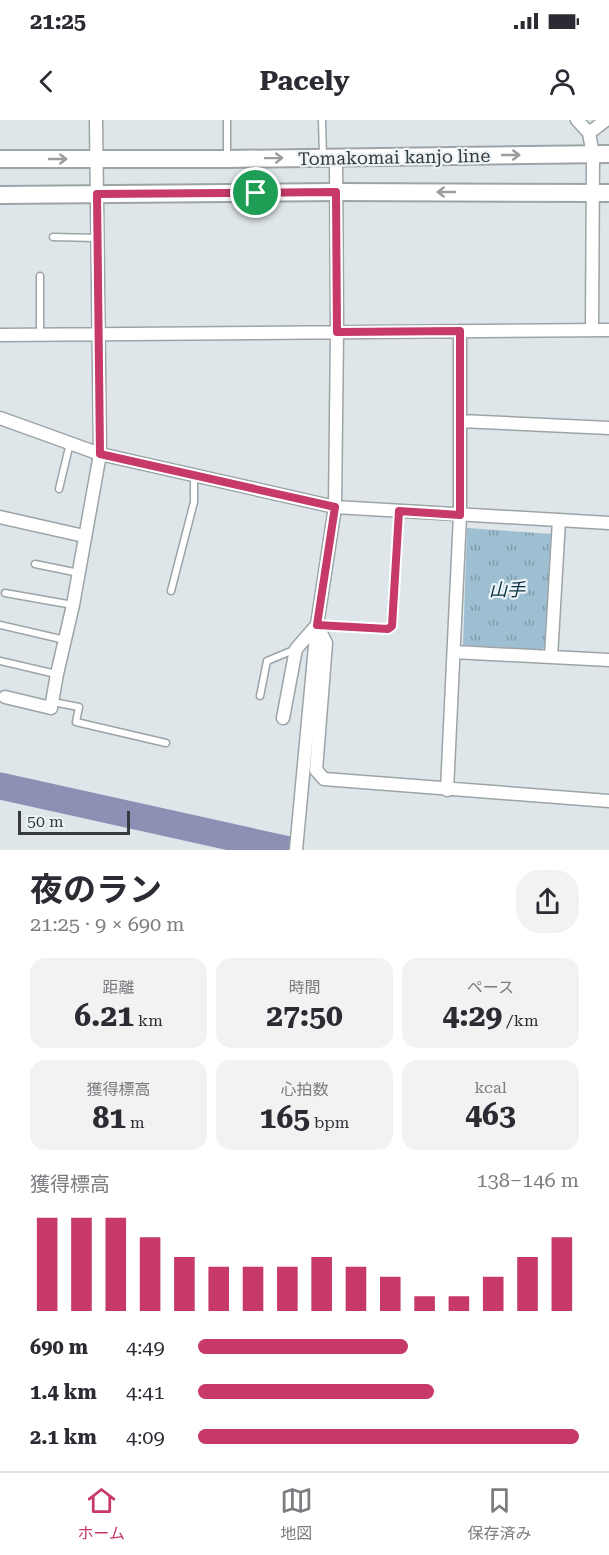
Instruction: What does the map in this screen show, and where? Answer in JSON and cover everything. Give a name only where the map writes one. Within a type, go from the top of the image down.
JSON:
[{"type":"main road","name":"Tomakomai kanjo line","points":[[0,159],[227,159],[601,154]]},
{"type":"main road","name":"Tomakomai kanjo line","points":[[0,195],[336,192],[601,193]]},
{"type":"street","points":[[5,697],[51,708],[74,605],[100,454],[96,120]]},
{"type":"street","points":[[577,120],[589,133],[601,154],[601,193],[592,330]]},
{"type":"street","points":[[589,133],[606,120]]},
{"type":"street","points":[[296,850],[317,625],[335,507],[336,192],[329,157]]},
{"type":"street","points":[[0,335],[609,330]]},
{"type":"street","points":[[447,790],[460,515],[460,331]]},
{"type":"street","points":[[0,418],[100,454],[335,507],[609,523]]},
{"type":"street","points":[[460,421],[609,428]]},
{"type":"street","points":[[0,517],[84,537]]},
{"type":"street","points":[[551,657],[559,520]]},
{"type":"street","points":[[283,718],[296,649],[317,625]]},
{"type":"street","points":[[317,625],[326,643],[316,770],[324,780],[609,801]]},
{"type":"street","points":[[454,652],[609,660]]},
{"type":"lane","points":[[227,120],[227,159]]},
{"type":"lane","points":[[322,120],[329,157]]},
{"type":"lane","points":[[53,237],[98,238]]},
{"type":"lane","points":[[40,276],[40,334]]},
{"type":"lane","points":[[59,489],[70,443]]},
{"type":"lane","points":[[171,591],[194,502],[194,475]]},
{"type":"lane","points":[[317,625],[388,629],[392,626],[399,511]]},
{"type":"lane","points":[[35,564],[79,573]]},
{"type":"lane","points":[[5,594],[74,605]]},
{"type":"lane","points":[[0,625],[66,640]]},
{"type":"lane","points":[[260,696],[267,661],[296,649]]},
{"type":"lane","points":[[0,660],[57,674]]},
{"type":"lane","points":[[52,702],[79,707],[76,722],[166,743]]},
{"type":"green space","name":"山手","points":[[467,528],[552,534],[547,644],[542,650],[463,645]]},
{"type":"waterway","points":[[0,786],[289,850]]},
{"type":"route","points":[[336,192],[337,332],[460,331],[460,515],[399,511],[392,626],[388,629],[317,625],[335,507],[100,454],[97,194],[256,193],[336,192]]}]
